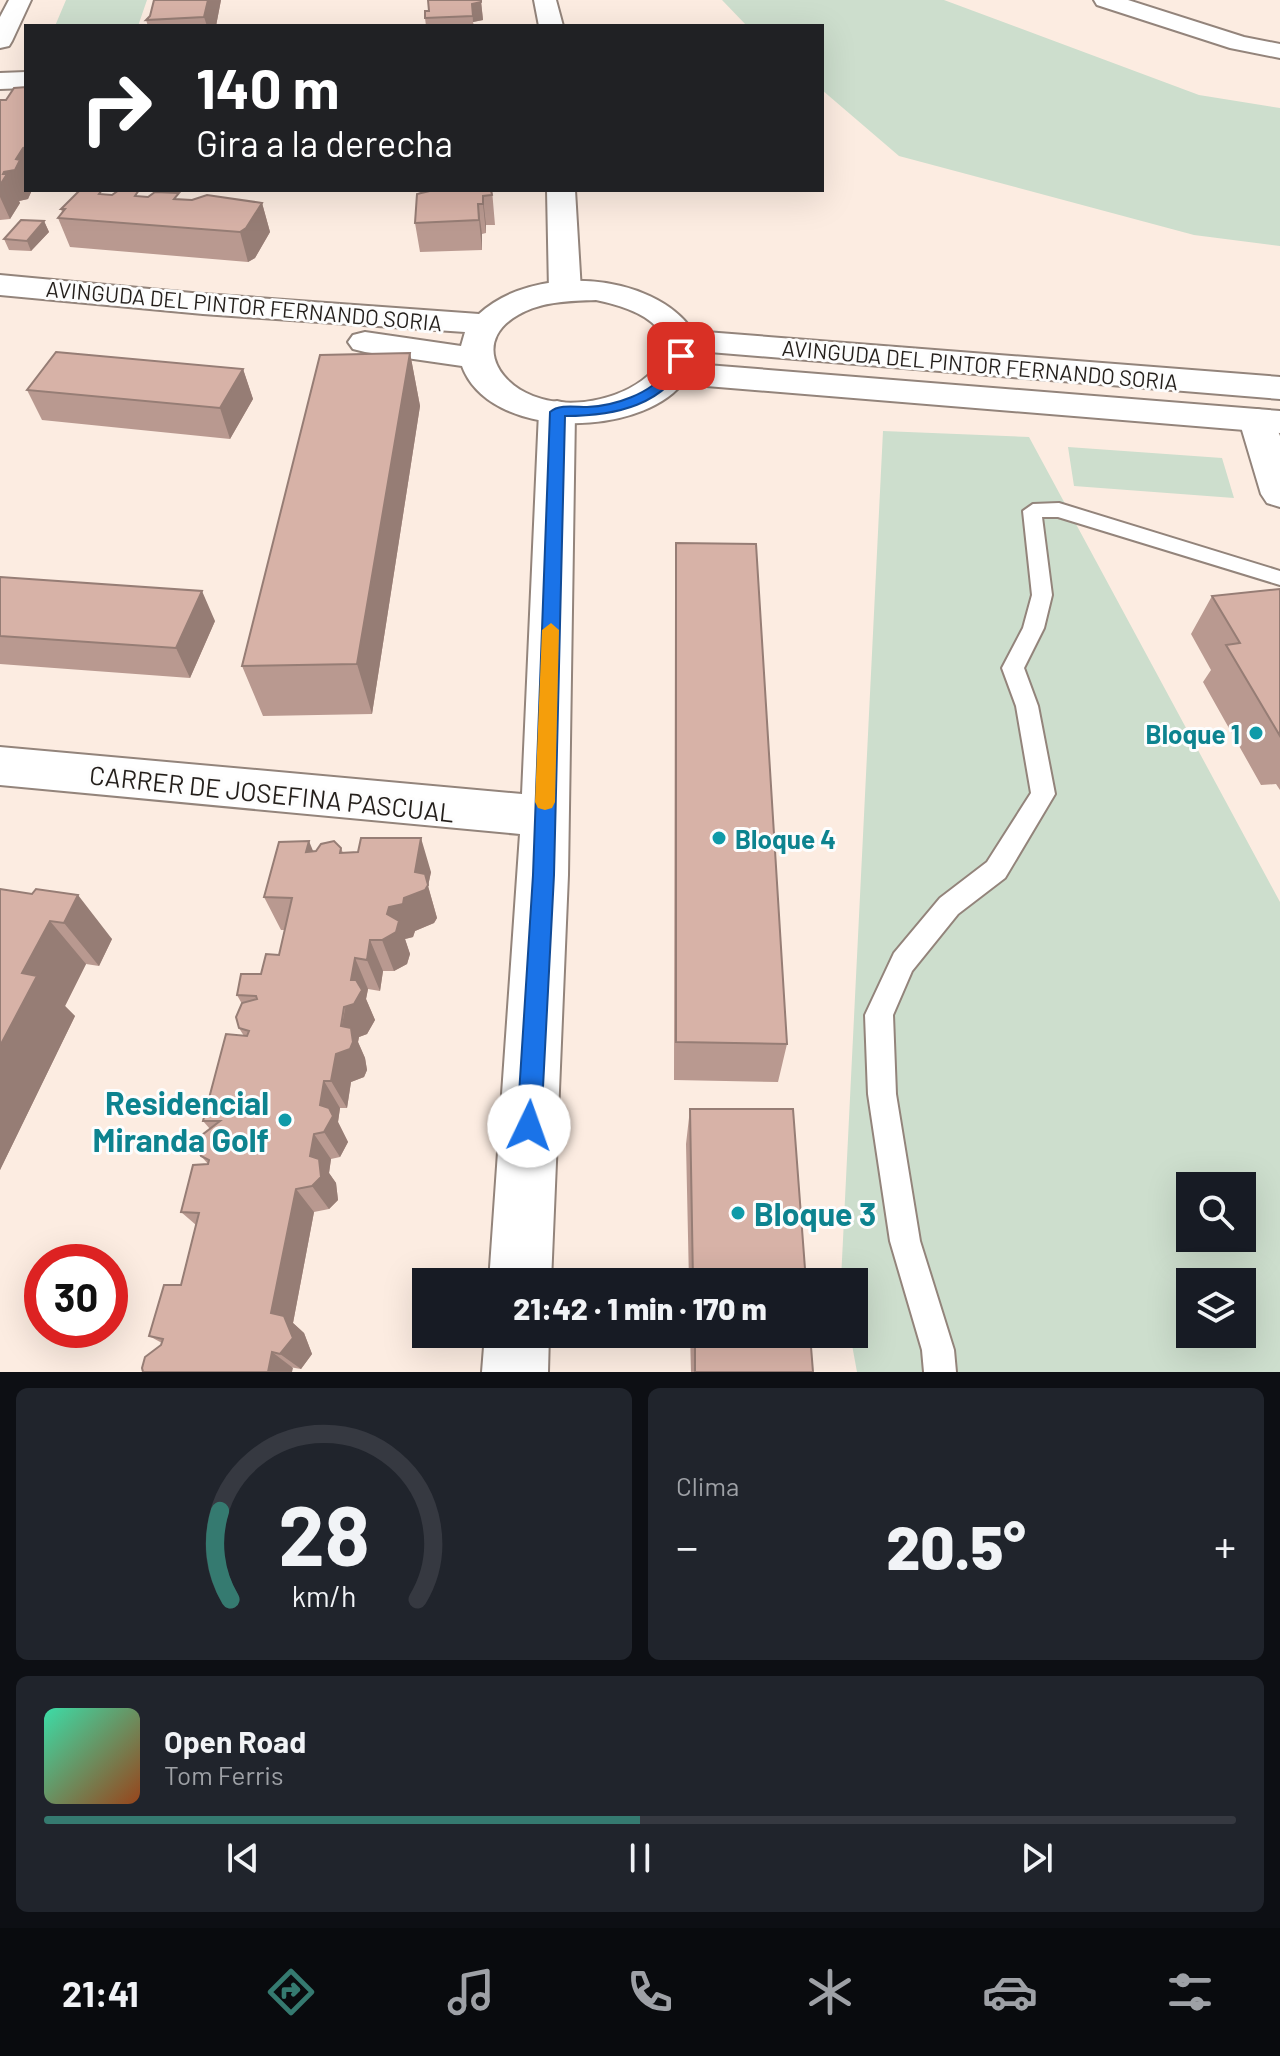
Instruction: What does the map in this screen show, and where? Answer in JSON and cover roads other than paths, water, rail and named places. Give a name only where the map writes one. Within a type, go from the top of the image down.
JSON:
[{"type":"street","points":[[0,41],[20,0]]},
{"type":"street","points":[[545,0],[551,24]]},
{"type":"street","points":[[1105,0],[1239,43],[1280,51]]},
{"type":"street","points":[[0,81],[24,80]]},
{"type":"street","points":[[561,192],[565,291]]},
{"type":"street","name":"AVINGUDA DEL PINTOR FERNANDO SORIA","points":[[0,285],[203,304],[488,324]]},
{"type":"street","points":[[596,290],[626,296],[651,306],[670,321],[677,356],[655,391],[627,404],[593,411],[557,412],[526,405],[500,393],[483,377],[476,358],[478,340],[488,324],[508,308],[534,297],[565,291],[596,290]]},
{"type":"street","name":"AVINGUDA DEL PINTOR FERNANDO SORIA","points":[[0,312],[378,343],[476,358]]},
{"type":"street","name":"AVINGUDA DEL PINTOR FERNANDO SORIA","points":[[677,356],[1280,388]]},
{"type":"street","name":"AVINGUDA DEL PINTOR FERNANDO SORIA","points":[[677,356],[1269,421],[1280,494]]},
{"type":"street","points":[[521,1268],[545,816],[557,412]]},
{"type":"street","name":"CARRER DE JOSEFINA PASCUAL","points":[[0,766],[457,811],[545,816]]},
{"type":"street","points":[[515,1372],[516,1348]]},
{"type":"lane","points":[[940,1372],[938,1350],[905,1241],[882,1094],[879,1015],[903,962],[949,906],[996,870],[1043,794],[1027,706],[1013,668],[1035,619],[1043,588],[1031,534],[1033,511],[1059,510],[1280,578]]},
{"type":"place","name":"Bloque 1","points":[[1256,733]]},
{"type":"place","name":"Bloque 4","points":[[719,838]]},
{"type":"place","name":"Residencial Miranda Golf","points":[[285,1120]]},
{"type":"place","name":"Bloque 3","points":[[738,1213]]}]
